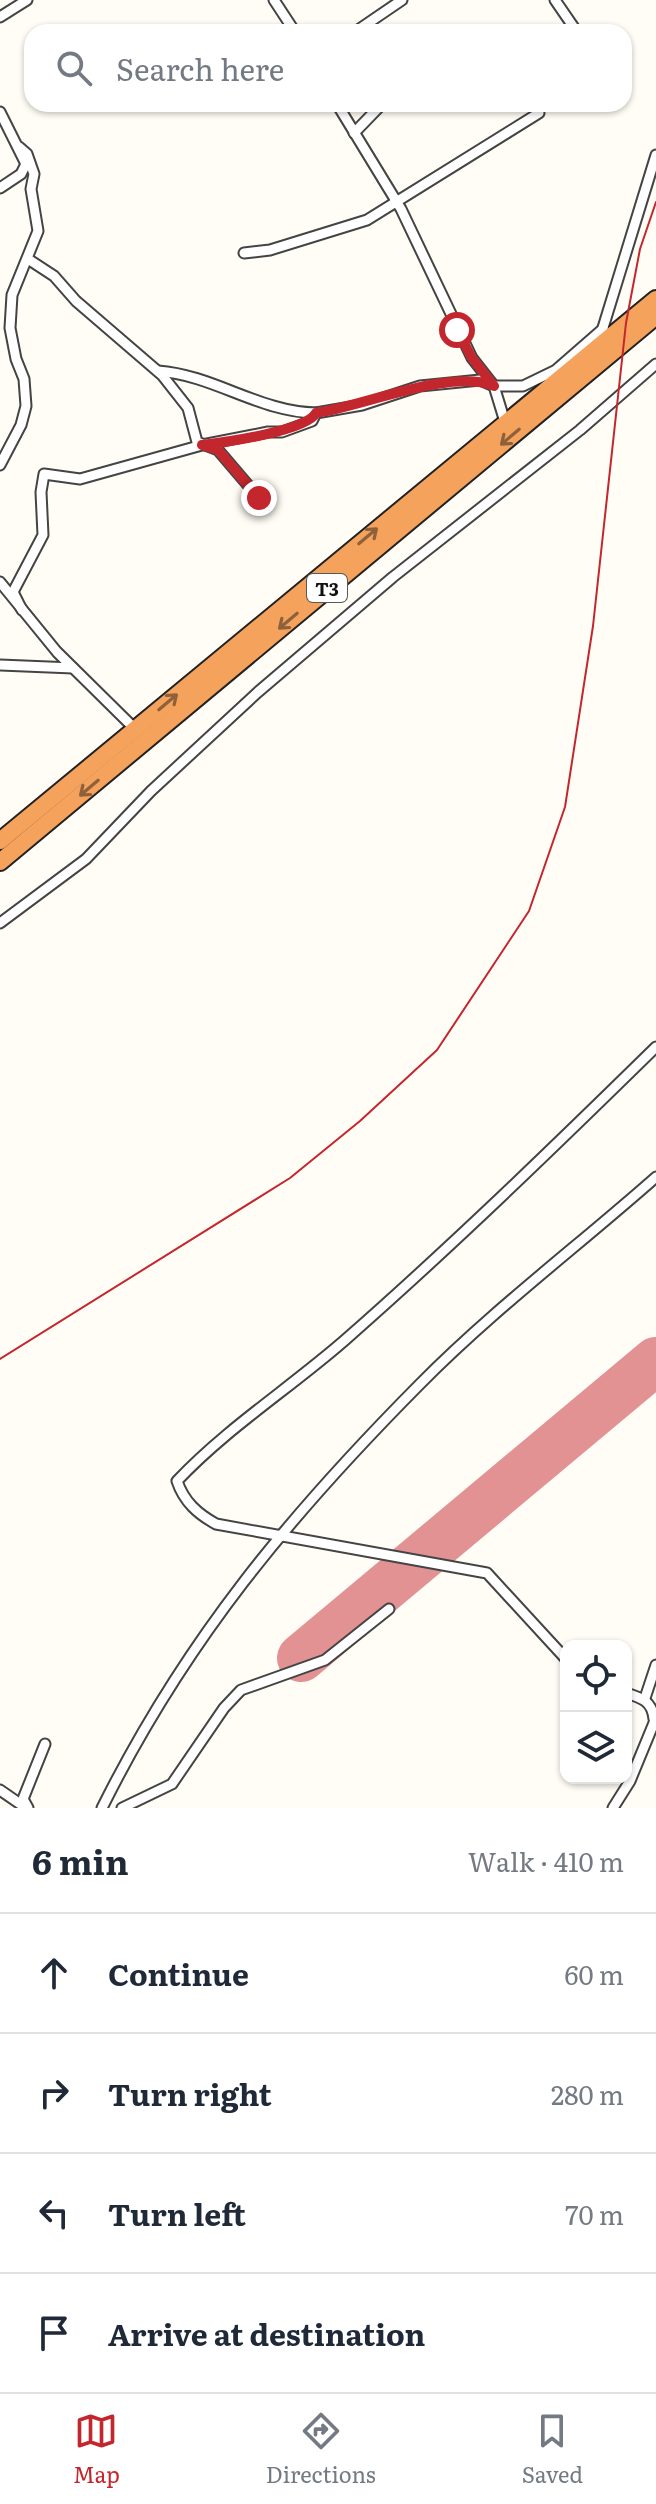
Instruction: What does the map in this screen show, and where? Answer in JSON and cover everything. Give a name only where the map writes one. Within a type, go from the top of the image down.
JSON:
[{"type":"highway","name":"T3","points":[[0,841],[505,422],[601,337],[656,299]]},
{"type":"highway","name":"T3","points":[[0,862],[656,316]]},
{"type":"street","points":[[0,17],[27,0]]},
{"type":"street","points":[[274,0],[290,24]]},
{"type":"street","points":[[367,24],[402,0]]},
{"type":"street","points":[[555,0],[572,24]]},
{"type":"street","points":[[0,112],[26,164],[21,174],[0,188]]},
{"type":"street","points":[[342,112],[397,203],[464,344],[494,386],[505,422]]},
{"type":"street","points":[[354,133],[374,112]]},
{"type":"street","points":[[244,253],[270,250],[367,220],[539,113]]},
{"type":"street","points":[[0,465],[21,425],[26,406],[24,379],[16,359],[10,328],[12,295],[38,231],[31,189],[34,174],[27,154],[19,147]]},
{"type":"street","points":[[158,371],[215,384],[267,407],[316,413],[362,405],[420,386],[480,380],[494,386],[523,386],[539,381],[601,337],[656,155]]},
{"type":"street","points":[[28,259],[54,276],[88,313],[158,371],[188,408],[197,442],[218,450],[259,498]]},
{"type":"street","points":[[0,923],[86,859],[172,771],[370,596],[656,364]]},
{"type":"street","points":[[22,610],[13,592],[43,535],[41,492],[44,474],[80,479],[202,445],[282,432],[312,421],[316,413]]},
{"type":"street","points":[[0,582],[73,668],[135,729]]},
{"type":"street","points":[[0,665],[73,668]]},
{"type":"street","points":[[560,1652],[487,1573],[232,1528],[208,1520],[189,1503],[177,1481],[233,1429],[343,1342],[447,1248],[656,1047]]},
{"type":"street","points":[[102,1808],[134,1744],[200,1638],[278,1534],[420,1383],[656,1177]]},
{"type":"street","points":[[122,1808],[172,1784],[224,1708],[241,1690],[325,1660],[389,1609]]},
{"type":"street","points":[[645,1698],[656,1665]]},
{"type":"street","points":[[613,1808],[630,1781],[655,1719],[653,1709],[645,1698],[632,1695]]},
{"type":"street","points":[[27,1808],[23,1799],[45,1744]]},
{"type":"street","points":[[0,1790],[27,1808]]},
{"type":"runway","points":[[301,1658],[656,1361]]},
{"type":"railway","points":[[0,1359],[290,1178],[360,1121],[437,1050],[529,911],[565,807],[593,626],[626,323],[640,249],[656,202]]},
{"type":"route","points":[[259,498],[248,489],[239,473],[218,450],[202,445],[254,434],[282,432],[312,421],[316,413],[362,405],[420,386],[480,380],[494,386],[472,358],[457,330]]}]
